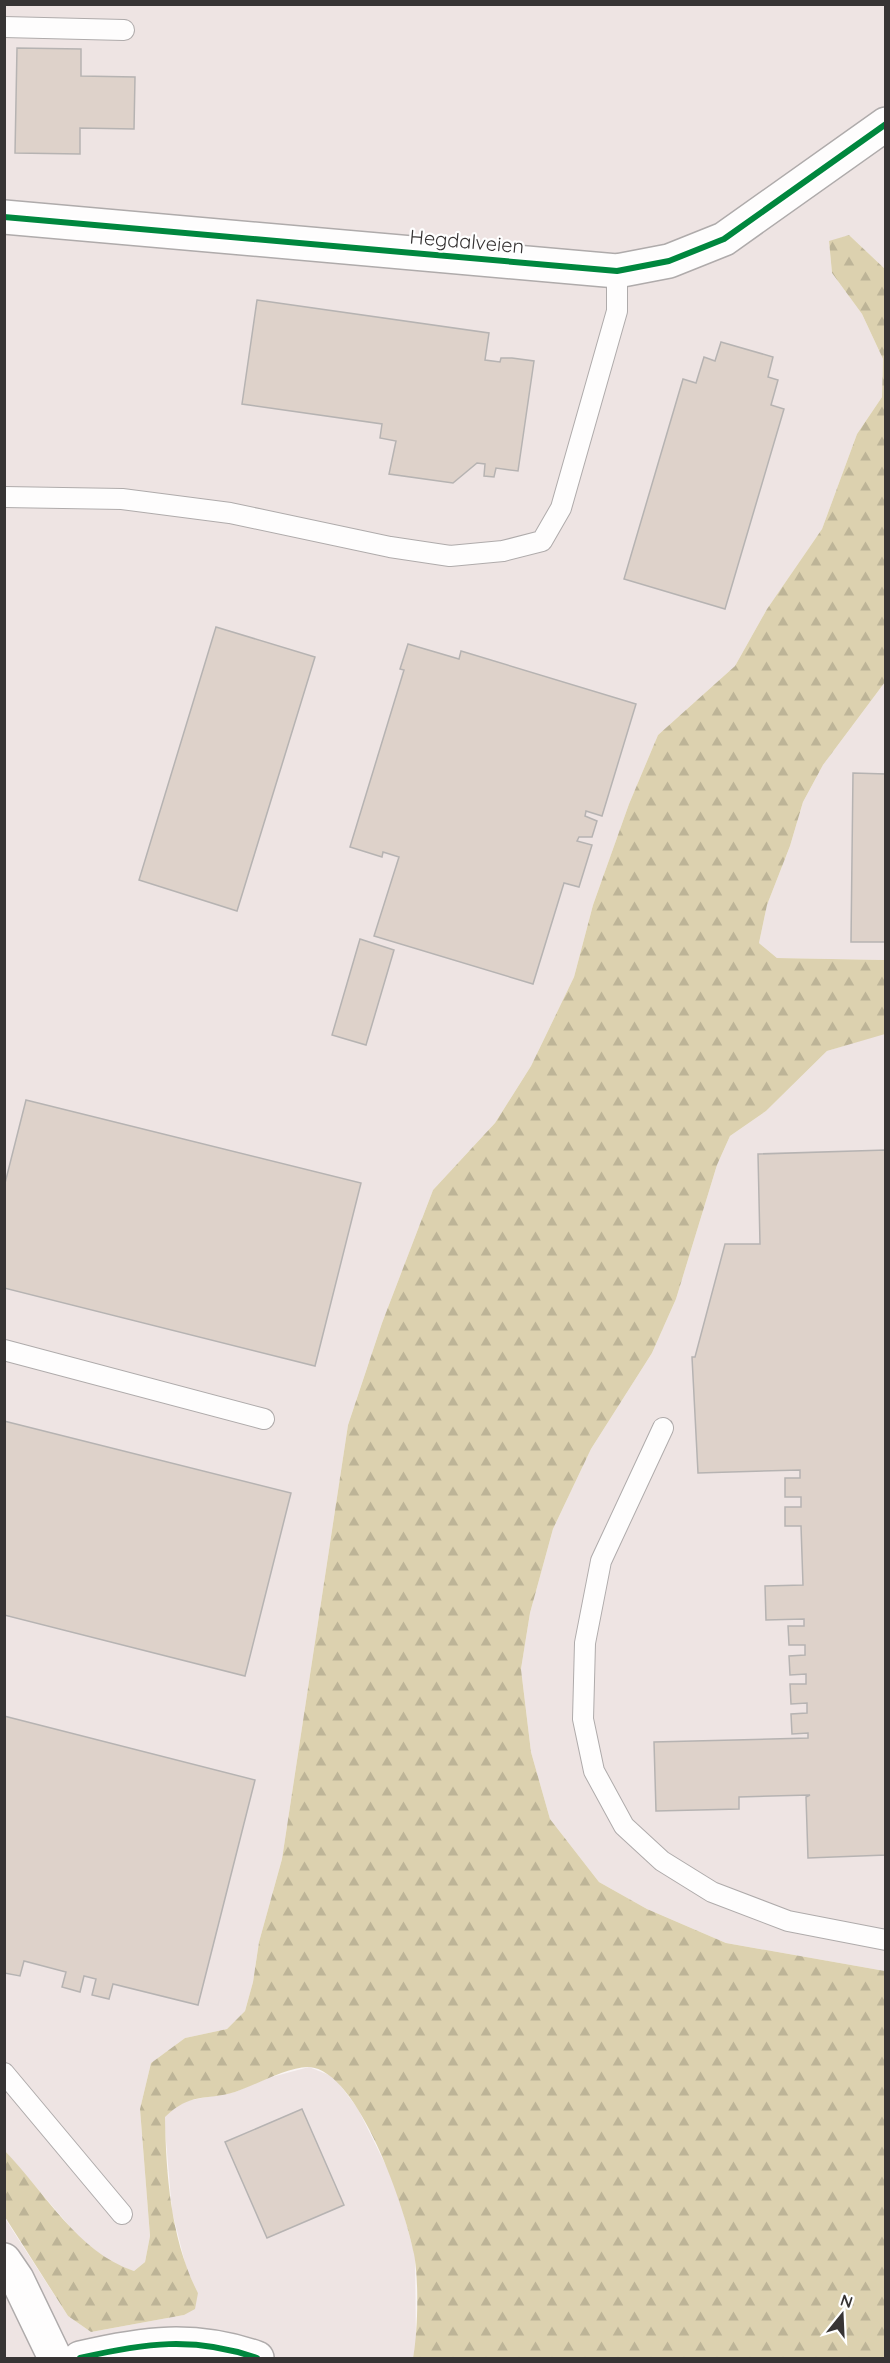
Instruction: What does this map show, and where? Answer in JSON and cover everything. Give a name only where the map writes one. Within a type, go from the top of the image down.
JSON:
[{"type":"street","name":"Hegdalveien","points":[[4,217],[617,271],[669,261],[724,239],[885,124]]},
{"type":"street","points":[[4,2260],[54,2358]]},
{"type":"street","points":[[80,2358],[136,2345],[171,2351],[186,2343],[232,2349],[257,2358]]},
{"type":"lane","points":[[4,27],[124,30]]},
{"type":"lane","points":[[4,497],[122,499],[230,513],[390,547],[450,556],[503,551],[542,541],[561,508],[617,311],[617,271]]},
{"type":"lane","points":[[4,1350],[264,1419]]},
{"type":"lane","points":[[663,1428],[601,1561],[585,1643],[583,1719],[594,1771],[624,1826],[662,1861],[712,1892],[788,1921],[885,1940]]},
{"type":"lane","points":[[4,2073],[122,2214]]},
{"type":"shaded area","points":[[4,5],[885,5],[885,269],[849,235],[829,242],[832,273],[862,314],[883,359],[882,397],[857,434],[822,529],[767,609],[735,666],[658,735],[629,804],[593,905],[574,977],[531,1066],[495,1123],[433,1190],[382,1323],[348,1425],[282,1859],[259,1942],[253,1982],[245,2011],[227,2029],[185,2038],[151,2063],[140,2109],[150,2236],[145,2262],[134,2271],[112,2264],[78,2236],[5,2151]]},
{"type":"shaded area","points":[[885,682],[885,960],[777,958],[759,943],[767,905],[790,846],[803,802],[823,765]]},
{"type":"shaded area","points":[[885,1034],[885,1971],[726,1943],[647,1909],[599,1882],[550,1819],[531,1752],[521,1669],[530,1613],[553,1529],[591,1449],[652,1353],[676,1299],[717,1165],[730,1136],[766,1111],[827,1051]]},
{"type":"shaded area","points":[[309,2067],[334,2077],[358,2109],[396,2186],[415,2256],[416,2341],[413,2358],[5,2358],[4,2217],[68,2316],[91,2332],[184,2315],[198,2293],[187,2271],[172,2211],[164,2117],[180,2102],[235,2092],[268,2078]]},
{"type":"green space","points":[[849,235],[885,269],[885,682],[823,765],[803,802],[790,846],[767,905],[759,943],[777,958],[885,960],[885,1034],[827,1051],[766,1111],[730,1136],[717,1165],[676,1299],[652,1353],[591,1449],[553,1529],[530,1613],[521,1669],[531,1752],[550,1819],[599,1882],[647,1909],[726,1943],[885,1971],[885,2358],[413,2358],[417,2306],[416,2265],[401,2207],[377,2146],[362,2116],[345,2091],[328,2074],[309,2067],[282,2073],[235,2092],[190,2100],[165,2117],[172,2207],[182,2251],[198,2293],[195,2309],[184,2315],[91,2332],[68,2316],[5,2217],[5,2151],[63,2219],[95,2250],[134,2271],[145,2262],[150,2236],[140,2109],[151,2063],[185,2038],[227,2029],[245,2011],[253,1982],[259,1942],[282,1859],[348,1425],[382,1323],[433,1190],[495,1123],[531,1066],[574,977],[593,905],[629,804],[658,735],[735,666],[767,609],[822,529],[857,434],[882,397],[883,359],[862,314],[832,273],[829,241]]},
{"type":"building","points":[[17,48],[81,49],[81,76],[135,77],[134,129],[80,128],[80,154],[15,153]]},
{"type":"building","points":[[257,300],[489,333],[485,360],[500,362],[501,358],[512,358],[534,361],[518,471],[496,468],[494,477],[484,476],[485,464],[477,463],[453,483],[389,474],[396,441],[380,438],[382,424],[242,404]]},
{"type":"building","points":[[721,342],[773,357],[768,377],[778,380],[771,405],[784,409],[725,609],[624,579],[683,379],[696,383],[704,357],[715,361]]},
{"type":"building","points":[[216,627],[315,657],[237,911],[139,880]]},
{"type":"building","points":[[408,644],[459,659],[461,651],[636,704],[602,816],[586,811],[585,816],[597,821],[592,837],[579,837],[577,841],[592,845],[579,887],[564,883],[533,984],[374,936],[399,857],[383,852],[382,857],[350,847],[404,670],[400,669]]},
{"type":"building","points":[[853,773],[886,774],[886,942],[851,942]]},
{"type":"building","points":[[360,939],[394,950],[366,1045],[332,1035]]},
{"type":"building","points":[[26,1100],[361,1183],[315,1366],[4,1288],[4,1187]]},
{"type":"building","points":[[886,1150],[886,1855],[808,1858],[806,1797],[810,1795],[739,1797],[739,1809],[656,1811],[654,1742],[808,1738],[808,1733],[792,1734],[791,1714],[807,1713],[807,1703],[791,1704],[790,1684],[806,1684],[806,1674],[790,1675],[789,1656],[805,1655],[805,1645],[789,1645],[788,1626],[804,1626],[804,1619],[766,1620],[765,1586],[803,1585],[801,1526],[785,1526],[785,1507],[801,1507],[801,1497],[785,1497],[785,1478],[800,1478],[800,1470],[698,1473],[692,1357],[695,1357],[725,1244],[760,1244],[758,1154]]},
{"type":"building","points":[[4,1421],[291,1493],[245,1676],[4,1615]]},
{"type":"building","points":[[4,1716],[255,1780],[198,2005],[113,1984],[109,1999],[92,1995],[96,1979],[84,1976],[80,1992],[62,1987],[66,1972],[24,1961],[20,1976],[4,1973]]},
{"type":"building","points":[[302,2109],[344,2205],[267,2238],[225,2142]]},
{"type":"cycle path","points":[[4,217],[617,271],[669,261],[724,239],[886,124]]},
{"type":"cycle path","points":[[80,2358],[169,2344],[212,2347],[257,2358]]}]
